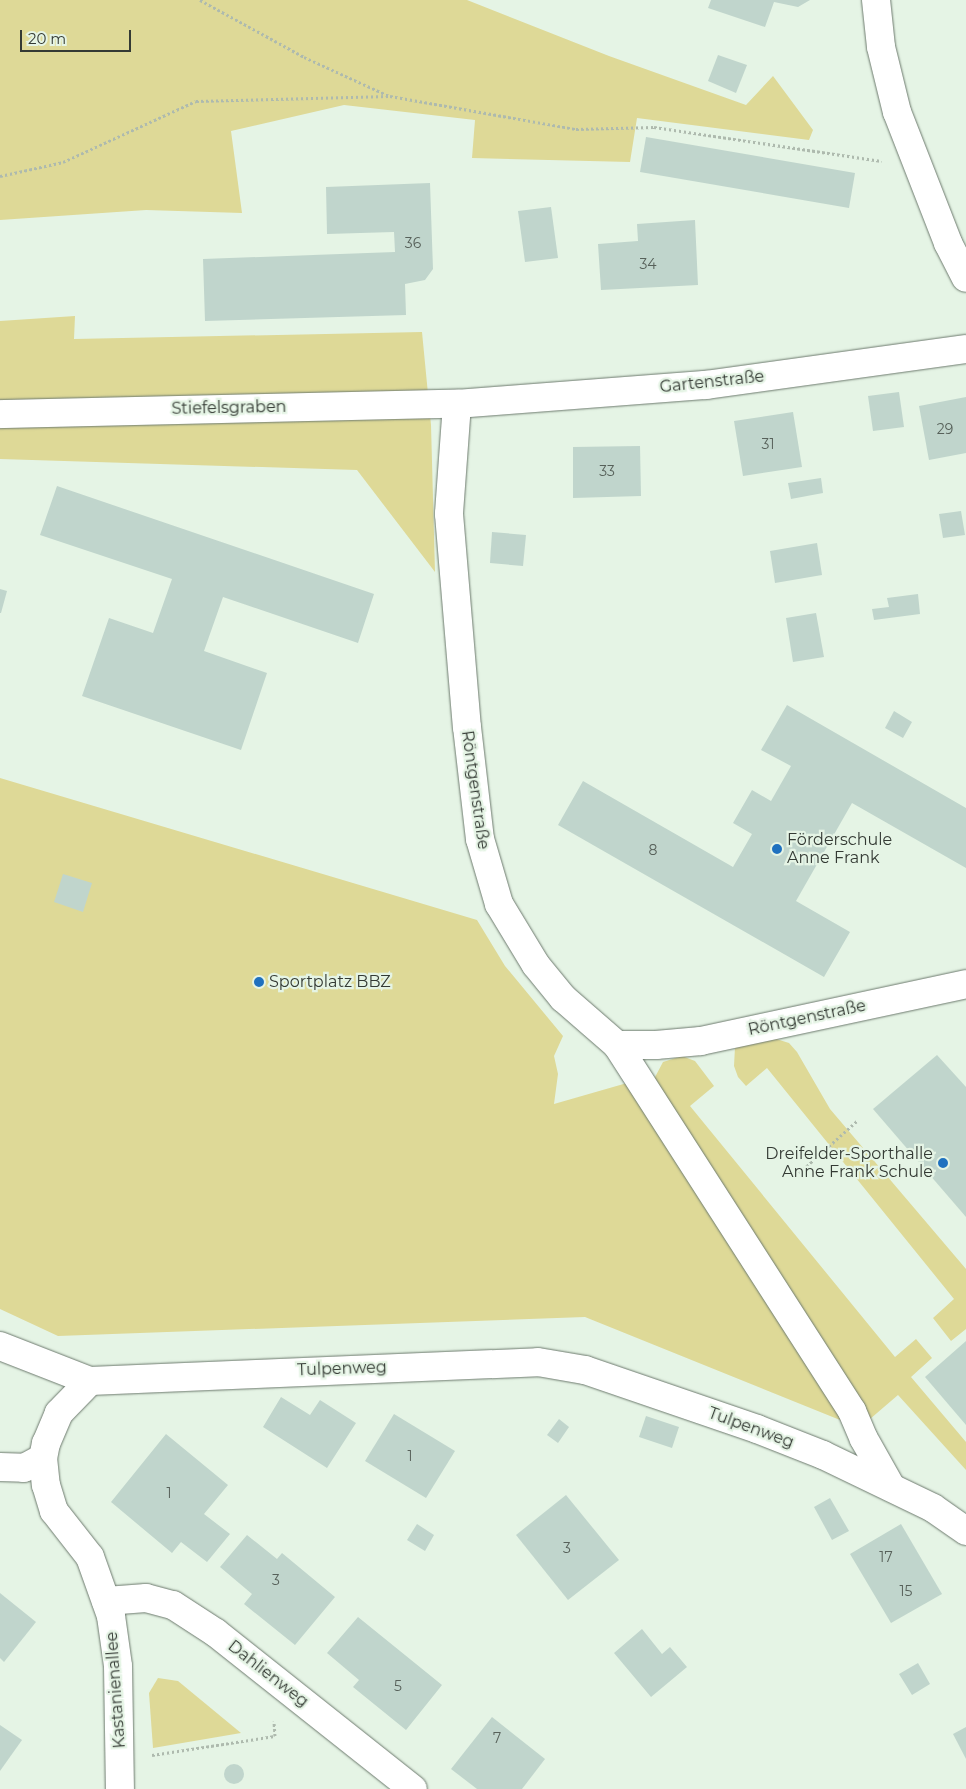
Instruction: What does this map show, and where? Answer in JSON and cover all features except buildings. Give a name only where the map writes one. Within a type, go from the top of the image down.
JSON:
[{"type":"street","points":[[876,0],[881,47],[897,112],[918,169],[966,278]]},
{"type":"street","name":"Gartenstraße","points":[[457,404],[706,385],[966,349]]},
{"type":"street","name":"Stiefelsgraben","points":[[0,414],[457,404]]},
{"type":"street","name":"Röntgenstraße","points":[[457,404],[449,514],[466,718],[480,839],[499,904],[536,965],[563,998],[617,1045],[701,1041],[966,984]]},
{"type":"street","points":[[617,1045],[852,1411],[864,1439],[891,1487]]},
{"type":"street","points":[[0,1346],[90,1381]]},
{"type":"street","name":"Tulpenweg","points":[[90,1381],[538,1362],[585,1370],[756,1429],[891,1487],[933,1508],[966,1530]]},
{"type":"street","name":"Kastanienallee","points":[[90,1381],[59,1413],[46,1443],[43,1458],[46,1485],[54,1511],[90,1557],[106,1601],[118,1666],[120,1789]]},
{"type":"street","points":[[0,1467],[24,1468],[43,1458]]},
{"type":"street","name":"Dahlienweg","points":[[106,1601],[146,1598],[173,1605],[216,1633],[414,1789]]},
{"type":"path","points":[[200,0],[304,57],[390,96]]},
{"type":"path","points":[[0,176],[63,162],[196,102],[390,96],[576,129],[654,127],[866,158],[918,169]]},
{"type":"path","points":[[799,1173],[857,1122]]},
{"type":"path","points":[[120,1760],[275,1736],[274,1721],[295,1696]]},
{"type":"shaded area","points":[[0,0],[467,0],[609,56],[746,105],[773,76],[813,130],[809,140],[637,118],[630,162],[472,158],[475,120],[344,105],[231,131],[242,213],[146,210],[0,220]]},
{"type":"shaded area","points":[[75,316],[74,339],[422,332],[431,425],[435,572],[357,470],[0,459],[0,321]]},
{"type":"shaded area","points":[[0,778],[477,920],[505,966],[563,1036],[554,1056],[558,1074],[554,1104],[627,1083],[845,1422],[585,1317],[58,1336],[0,1309]]},
{"type":"shaded area","points":[[773,1038],[789,1043],[797,1052],[830,1109],[966,1269],[966,1329],[951,1341],[933,1318],[954,1299],[767,1068],[746,1086],[738,1077],[734,1066],[735,1047]]},
{"type":"shaded area","points":[[682,1056],[695,1061],[714,1086],[690,1106],[895,1357],[916,1339],[932,1358],[911,1377],[966,1442],[966,1470],[898,1395],[870,1419],[654,1079],[663,1062]]},
{"type":"shaded area","points":[[158,1678],[178,1681],[241,1733],[153,1748],[149,1693]]},
{"type":"place","name":"Förderschule Anne Frank","points":[[777,849]]},
{"type":"place","name":"Sportplatz BBZ","points":[[259,982]]},
{"type":"place","name":"Dreifelder-Sporthalle Anne Frank Schule","points":[[943,1163]]}]
